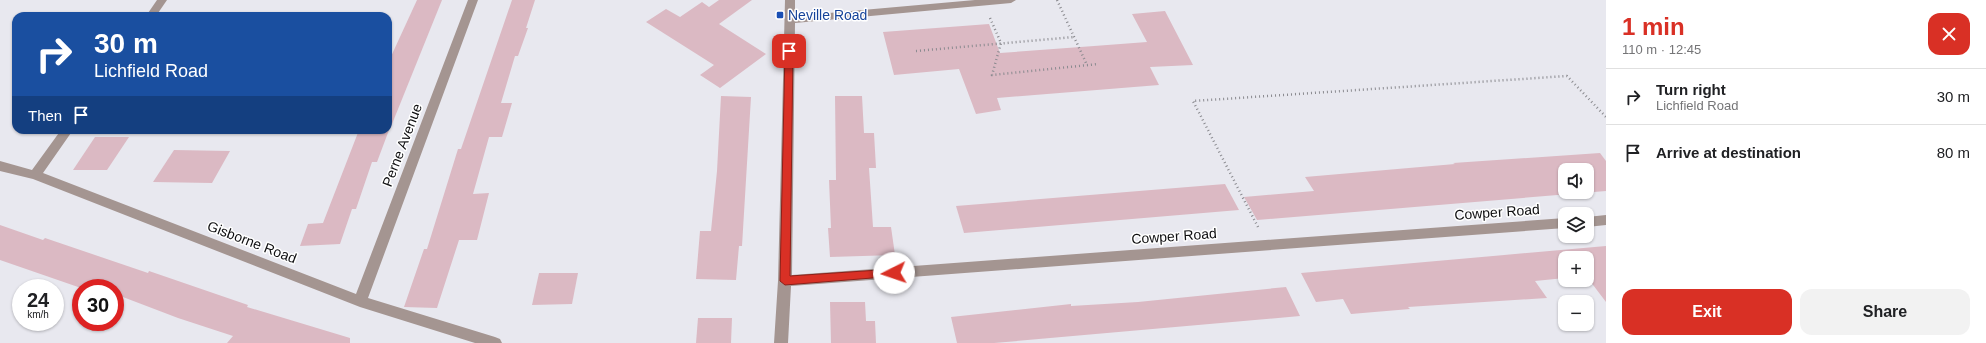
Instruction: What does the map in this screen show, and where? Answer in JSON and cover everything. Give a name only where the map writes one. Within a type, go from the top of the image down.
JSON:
[{"type":"street","points":[[154,12],[162,0]]},
{"type":"street","name":"Perne Avenue","points":[[360,301],[473,0]]},
{"type":"street","points":[[781,343],[785,281],[790,0]]},
{"type":"street","points":[[789,20],[1011,0]]},
{"type":"street","points":[[34,175],[64,134]]},
{"type":"street","name":"Gisborne Road","points":[[0,166],[34,175],[360,301],[494,343]]},
{"type":"street","points":[[1594,221],[1606,220]]},
{"type":"street","name":"Cowper Road","points":[[785,281],[1558,224]]},
{"type":"path","points":[[1057,0],[1087,65]]},
{"type":"path","points":[[984,2],[1001,43],[992,75],[1098,64]]},
{"type":"path","points":[[916,51],[1074,37]]},
{"type":"path","points":[[1267,245],[1193,101],[1567,76],[1606,117]]},
{"type":"building","points":[[417,0],[442,0],[392,124],[392,54]]},
{"type":"building","points":[[512,0],[535,0],[526,28],[528,28],[518,56],[515,56],[501,103],[512,103],[502,137],[489,137],[473,194],[489,193],[477,240],[459,240],[437,308],[404,307],[424,249],[427,249],[458,149],[461,149]]},
{"type":"building","points":[[719,0],[752,0],[719,24],[766,54],[720,88],[700,75],[714,65],[646,22],[666,9],[680,17],[702,2],[709,7]]},
{"type":"building","points":[[1165,11],[1193,65],[1150,67],[1159,85],[997,98],[1001,110],[976,114],[959,69],[894,75],[883,32],[989,24],[1000,53],[1094,46],[1147,42],[1132,14]]},
{"type":"building","points":[[721,96],[751,97],[742,246],[739,246],[736,280],[696,279],[700,231],[711,231],[717,171]]},
{"type":"building","points":[[835,96],[862,96],[864,133],[874,133],[876,168],[869,168],[873,227],[891,227],[895,255],[830,257],[828,228],[831,228],[829,180],[836,180]]},
{"type":"building","points":[[357,134],[388,134],[377,162],[372,162],[356,209],[352,209],[340,244],[300,246],[308,224],[323,223]]},
{"type":"building","points":[[95,137],[129,137],[107,170],[73,170]]},
{"type":"building","points":[[174,150],[230,151],[212,183],[153,182]]},
{"type":"building","points":[[1600,153],[1606,161],[1606,191],[1594,192],[1594,163],[1558,163],[1558,195],[1257,220],[1244,197],[1314,191],[1305,177],[1455,164],[1453,163]]},
{"type":"building","points":[[1225,184],[1239,210],[964,233],[956,206]]},
{"type":"building","points":[[0,225],[43,240],[45,238],[148,273],[149,271],[248,305],[247,307],[350,338],[350,343],[227,343],[233,336],[178,318],[124,297],[124,279],[72,279],[72,285],[64,282],[64,279],[55,279],[0,260]]},
{"type":"building","points":[[1606,246],[1606,302],[1594,286],[1594,251],[1558,251],[1558,279],[1535,281],[1547,298],[1408,307],[1410,309],[1351,314],[1343,299],[1316,302],[1301,273]]},
{"type":"building","points":[[539,273],[578,273],[572,304],[532,305]]},
{"type":"building","points":[[1286,287],[1300,316],[994,343],[957,343],[951,317],[1071,304],[1071,306],[1138,302]]},
{"type":"building","points":[[830,302],[865,302],[866,321],[875,321],[876,343],[831,343]]},
{"type":"building","points":[[698,318],[732,318],[731,343],[696,343]]},
{"type":"place","name":"Neville Road","points":[[780,15]]},
{"type":"route","points":[[789,51],[785,281],[894,273]]}]
